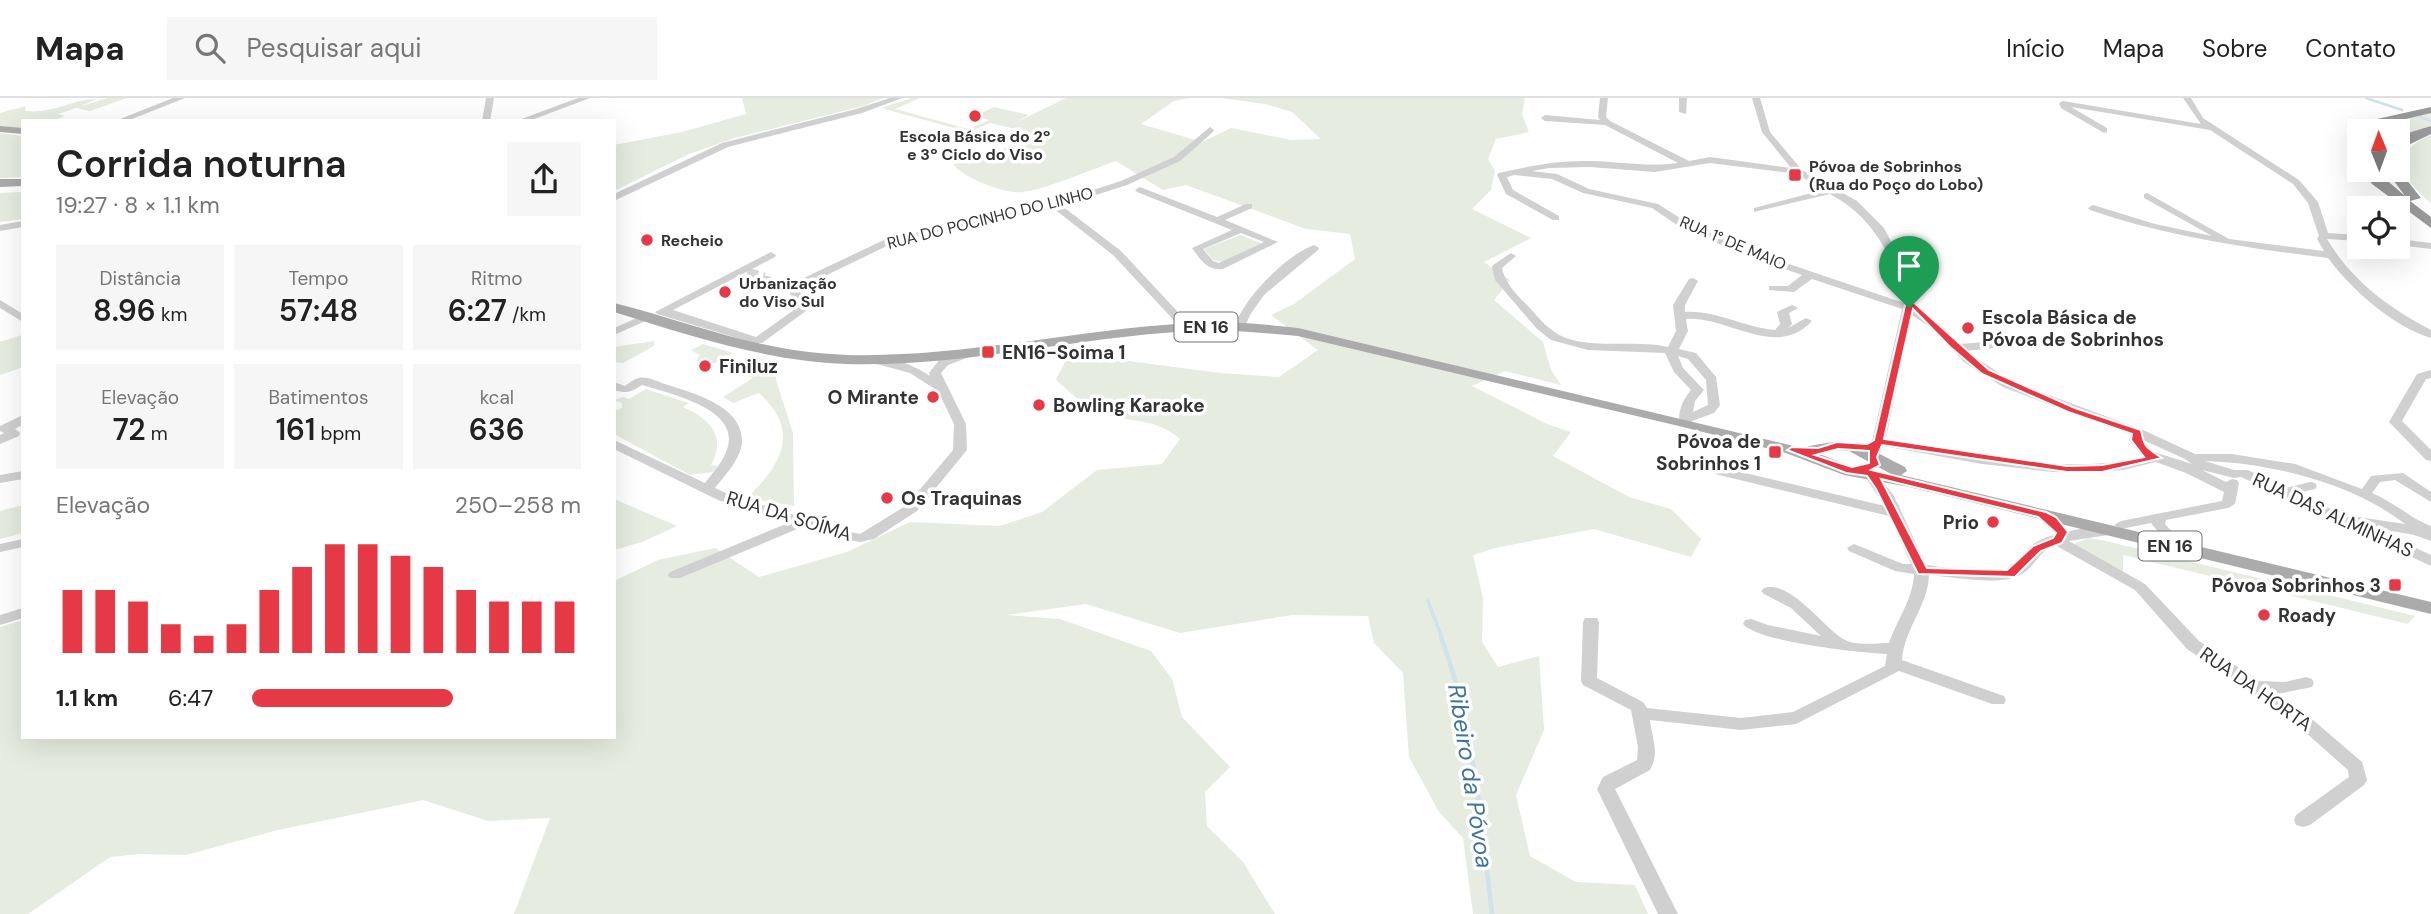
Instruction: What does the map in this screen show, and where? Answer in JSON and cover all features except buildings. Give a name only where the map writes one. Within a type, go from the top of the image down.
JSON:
[{"type":"highway","points":[[2389,119],[2427,110]]},
{"type":"highway","points":[[2410,137],[2431,130]]},
{"type":"highway","points":[[2378,182],[2431,223]]},
{"type":"highway","points":[[2400,182],[2431,212]]},
{"type":"main road","points":[[0,129],[21,131]]},
{"type":"main road","points":[[0,185],[21,184]]},
{"type":"main road","name":"EN 16","points":[[616,307],[653,315],[769,352],[825,358],[926,356],[1187,328],[1240,327],[1321,336],[1685,421],[1792,450],[1871,461],[1912,476],[2431,608]]},
{"type":"main road","name":"EN 16","points":[[1830,457],[1837,445],[1853,447],[1871,461],[1909,482],[2042,514],[2169,536],[2431,598]]},
{"type":"street","points":[[124,119],[181,98]]},
{"type":"street","points":[[486,119],[489,98]]},
{"type":"street","points":[[524,119],[561,101],[585,98]]},
{"type":"street","points":[[616,197],[725,145],[859,111],[898,98]]},
{"type":"street","points":[[1604,98],[1602,117],[1607,123]]},
{"type":"street","points":[[1683,98],[1683,113]]},
{"type":"street","points":[[1756,98],[1766,132],[1799,172]]},
{"type":"street","points":[[2187,98],[2200,120],[2296,182],[2313,202],[2321,219],[2324,236],[2322,239],[2349,279],[2376,302],[2431,335]]},
{"type":"street","points":[[2104,130],[2060,104],[2133,113],[2213,130]]},
{"type":"street","points":[[1545,118],[1607,123],[1686,163]]},
{"type":"street","name":"RUA DO POCINHO DO LINHO","points":[[792,288],[897,239],[1055,205],[1124,183],[1177,159],[1210,130]]},
{"type":"street","points":[[1556,218],[1509,192],[1502,175],[1560,164],[1655,169],[1710,160],[1799,172],[1854,203],[1887,240],[1912,291],[1912,309],[1871,461],[1923,579],[1895,656],[1885,673],[1796,718],[1741,724],[1642,713]]},
{"type":"street","name":"RUA 1° DE MAIO","points":[[1517,173],[1554,176],[1586,191],[1655,206],[1707,235],[1753,255],[1912,309]]},
{"type":"street","points":[[1124,183],[1273,243],[1219,267],[1209,263],[1197,248],[1240,230]]},
{"type":"street","points":[[1757,210],[1833,190]]},
{"type":"street","points":[[2147,196],[2232,243]]},
{"type":"street","points":[[1055,205],[1117,253],[1187,328]]},
{"type":"street","points":[[1217,220],[1249,206]]},
{"type":"street","points":[[2093,208],[2158,230],[2232,243],[2331,255]]},
{"type":"street","points":[[0,228],[21,224]]},
{"type":"street","points":[[2324,236],[2347,237]]},
{"type":"street","points":[[2410,244],[2428,246]]},
{"type":"street","points":[[1240,327],[1250,303],[1314,248]]},
{"type":"street","points":[[616,331],[771,255]]},
{"type":"street","points":[[1511,256],[1497,267],[1499,278],[1546,333],[1577,345],[1660,348],[1671,353],[1692,356],[1712,380],[1714,405],[1710,410],[1685,421]]},
{"type":"street","points":[[1773,288],[1790,290],[1811,274]]},
{"type":"street","points":[[653,315],[758,341],[804,308],[792,288],[764,278]]},
{"type":"street","points":[[1671,353],[1682,331],[1679,305],[1693,281]]},
{"type":"street","points":[[0,303],[12,312]]},
{"type":"street","points":[[1780,331],[1785,328],[1783,312],[1792,308]]},
{"type":"street","points":[[1912,309],[1994,382],[2138,433],[2194,463],[2231,490]]},
{"type":"street","points":[[1681,316],[1694,315],[1751,332],[1780,331],[1802,326],[1806,321]]},
{"type":"street","points":[[1956,348],[2022,342]]},
{"type":"street","points":[[930,374],[949,359],[980,350]]},
{"type":"street","points":[[1671,353],[1678,369],[1698,390],[1689,400],[1685,421]]},
{"type":"street","points":[[926,356],[920,368],[930,374]]},
{"type":"street","points":[[872,359],[930,374]]},
{"type":"street","name":"RUA DA SOÍMA","points":[[616,444],[707,489],[800,523],[860,538],[880,531],[912,508],[960,450],[960,424],[944,391],[930,374]]},
{"type":"street","points":[[2431,374],[2421,377],[2395,422],[2431,457]]},
{"type":"street","points":[[616,387],[626,390],[641,382],[701,401],[728,417],[734,428],[736,448],[727,467],[707,489]]},
{"type":"street","points":[[0,440],[14,433],[5,429],[21,420]]},
{"type":"street","points":[[2138,433],[2136,440],[2146,454],[2157,458],[2238,470],[2295,468],[2393,507],[2426,531]]},
{"type":"street","points":[[1871,461],[2058,469],[2102,468],[2157,458]]},
{"type":"street","points":[[1854,548],[1923,579],[2010,574],[2037,548],[2057,540],[2228,505],[2238,470]]},
{"type":"street","name":"RUA DAS ALMINHAS","points":[[2238,470],[2431,561]]},
{"type":"street","points":[[1720,471],[1895,513]]},
{"type":"street","points":[[0,479],[21,475]]},
{"type":"street","points":[[2365,494],[2376,479],[2398,476],[2431,498]]},
{"type":"street","points":[[1886,496],[1888,489],[1895,484],[1909,482]]},
{"type":"street","points":[[2287,492],[2310,486]]},
{"type":"street","points":[[2042,514],[2062,532],[2057,540]]},
{"type":"street","points":[[2333,514],[2360,522],[2426,531]]},
{"type":"street","points":[[2159,519],[2158,525],[2169,536]]},
{"type":"street","points":[[675,575],[800,523]]},
{"type":"street","name":"RUA DA HORTA","points":[[2057,540],[2140,587],[2193,645],[2310,725],[2356,767],[2358,780],[2304,820]]},
{"type":"street","points":[[0,548],[21,543]]},
{"type":"street","points":[[1769,591],[1804,609],[1841,645]]},
{"type":"street","points":[[0,620],[21,614]]},
{"type":"street","points":[[1591,622],[1589,681],[1637,706],[1642,713],[1640,722],[1648,760],[1644,765],[1609,782],[1606,789],[1668,914]]},
{"type":"street","points":[[1751,624],[1764,630],[1895,656],[1998,699]]},
{"type":"street","points":[[2258,687],[2285,688],[2306,683]]},
{"type":"shaded area","points":[[107,98],[127,98],[90,111],[76,108],[58,114],[65,116],[58,119],[21,119],[21,129],[0,126],[0,113],[26,106],[25,111],[54,109],[79,101],[97,99],[79,107]]},
{"type":"shaded area","points":[[742,98],[884,98],[863,106],[735,138],[689,154],[616,190],[616,145],[682,132],[746,114]]},
{"type":"shaded area","points":[[920,98],[895,109],[968,129],[989,120],[975,116],[994,107],[1029,115],[1011,125],[1066,98],[1190,98],[1174,101],[1141,124],[1202,142],[1231,128],[1291,140],[1321,139],[1292,112],[1265,104],[1221,98],[1525,98],[1522,114],[1529,132],[1496,139],[1488,159],[1495,171],[1491,190],[1472,209],[1531,238],[1484,262],[1510,280],[1494,300],[1543,342],[1551,370],[1561,385],[1505,371],[1472,386],[1547,424],[1571,432],[1553,456],[1629,497],[1671,509],[1701,539],[1691,557],[1594,529],[1499,547],[1473,555],[1483,598],[1482,642],[1498,667],[1539,656],[1544,730],[1516,795],[1530,856],[1576,882],[1635,885],[1648,914],[1473,914],[1463,838],[1439,812],[1409,757],[1403,673],[1374,643],[1368,616],[1292,615],[1180,633],[1086,604],[1007,615],[1060,619],[1151,651],[1172,679],[1182,717],[1230,767],[1205,792],[1207,826],[1243,862],[1275,914],[514,914],[550,818],[488,821],[423,800],[278,830],[186,855],[139,854],[110,857],[28,914],[0,914],[0,627],[21,621],[21,739],[616,739],[616,580],[658,560],[715,548],[759,577],[847,552],[910,522],[1000,526],[1042,512],[1097,470],[1162,464],[1180,439],[1154,424],[1107,415],[1086,405],[1056,380],[1066,360],[1129,361],[1220,373],[1279,377],[1318,350],[1271,315],[1294,304],[1355,259],[1350,234],[1306,229],[1186,185],[1163,190],[1116,161],[1031,191],[1014,192],[995,188],[965,175],[953,164],[987,158],[1014,143],[1016,129],[990,123],[969,132],[881,108]]},
{"type":"shaded area","points":[[2431,112],[2431,126],[2410,134],[2410,119],[2398,119]]},
{"type":"shaded area","points":[[0,133],[21,136],[21,177],[0,178]]},
{"type":"shaded area","points":[[2431,135],[2431,203],[2410,182],[2410,149]]},
{"type":"shaded area","points":[[21,192],[21,219],[0,222],[0,193]]},
{"type":"shaded area","points":[[1240,235],[1261,243],[1223,262],[1213,260],[1204,249]]},
{"type":"shaded area","points":[[21,335],[21,368],[0,375],[0,342]]},
{"type":"shaded area","points":[[654,341],[654,346],[623,363],[616,362],[616,347]]},
{"type":"shaded area","points":[[703,344],[733,353],[711,365],[697,361],[699,355],[691,350]]},
{"type":"shaded area","points":[[756,358],[777,362],[776,380],[793,433],[794,506],[747,498],[770,473],[782,447],[783,434],[780,421],[772,407],[759,393],[733,403],[723,397],[753,378],[734,372]]},
{"type":"shaded area","points":[[646,389],[689,403],[683,407],[701,417],[713,430],[717,445],[711,465],[718,466],[713,472],[690,475],[616,435],[616,410],[622,408],[622,403],[616,399],[623,397],[629,399]]},
{"type":"shaded area","points":[[616,500],[677,526],[642,542],[616,549]]},
{"type":"shaded area","points":[[21,506],[21,534],[0,539],[0,511]]},
{"type":"shaded area","points":[[2089,538],[2415,616],[2408,624],[2123,555],[2123,575],[2071,545]]},
{"type":"waterway","points":[[2366,98],[2402,110]]},
{"type":"waterway","points":[[2420,117],[2431,121]]},
{"type":"waterway","name":"Ribeiro da Póvoa","points":[[1428,601],[1442,638]]},
{"type":"waterway","name":"Ribeiro da Póvoa","points":[[1441,637],[1469,739],[1492,914]]},
{"type":"tunnel","points":[[747,273],[764,278]]},
{"type":"place","name":"Escola Básica do 2º e 3º Ciclo do Viso","points":[[975,116]]},
{"type":"place","name":"Póvoa de Sobrinhos (Rua do Poço do Lobo)","points":[[1795,175]]},
{"type":"place","name":"Recheio","points":[[647,240]]},
{"type":"place","name":"Urbanização do Viso Sul","points":[[725,292]]},
{"type":"place","name":"Escola Básica de Póvoa de Sobrinhos","points":[[1968,328]]},
{"type":"place","name":"EN16-Soima 1","points":[[988,352]]},
{"type":"place","name":"Finiluz","points":[[705,366]]},
{"type":"place","name":"O Mirante","points":[[933,397]]},
{"type":"place","name":"Bowling Karaoke","points":[[1039,405]]},
{"type":"place","name":"Póvoa de Sobrinhos 1","points":[[1775,452]]},
{"type":"place","name":"Os Traquinas","points":[[887,498]]},
{"type":"place","name":"Prio","points":[[1993,522]]},
{"type":"place","name":"Póvoa Sobrinhos 3","points":[[2395,585]]},
{"type":"place","name":"Roady","points":[[2264,615]]},
{"type":"route","points":[[1909,308],[1879,441],[1869,448],[1837,445],[1819,452],[1792,450],[1850,471],[1859,471],[1909,482],[2042,514],[2052,520],[2062,532],[2057,540],[2037,548],[2018,570],[2010,574],[2000,576],[1944,570],[1922,572],[1882,488],[1871,474],[1859,471],[1866,471],[1875,465],[1872,457],[1879,441],[2049,468],[2102,468],[2157,458],[2146,454],[2136,440],[2138,433],[2071,410],[2007,384],[1986,372],[1953,345],[1910,301],[1909,308]]}]
